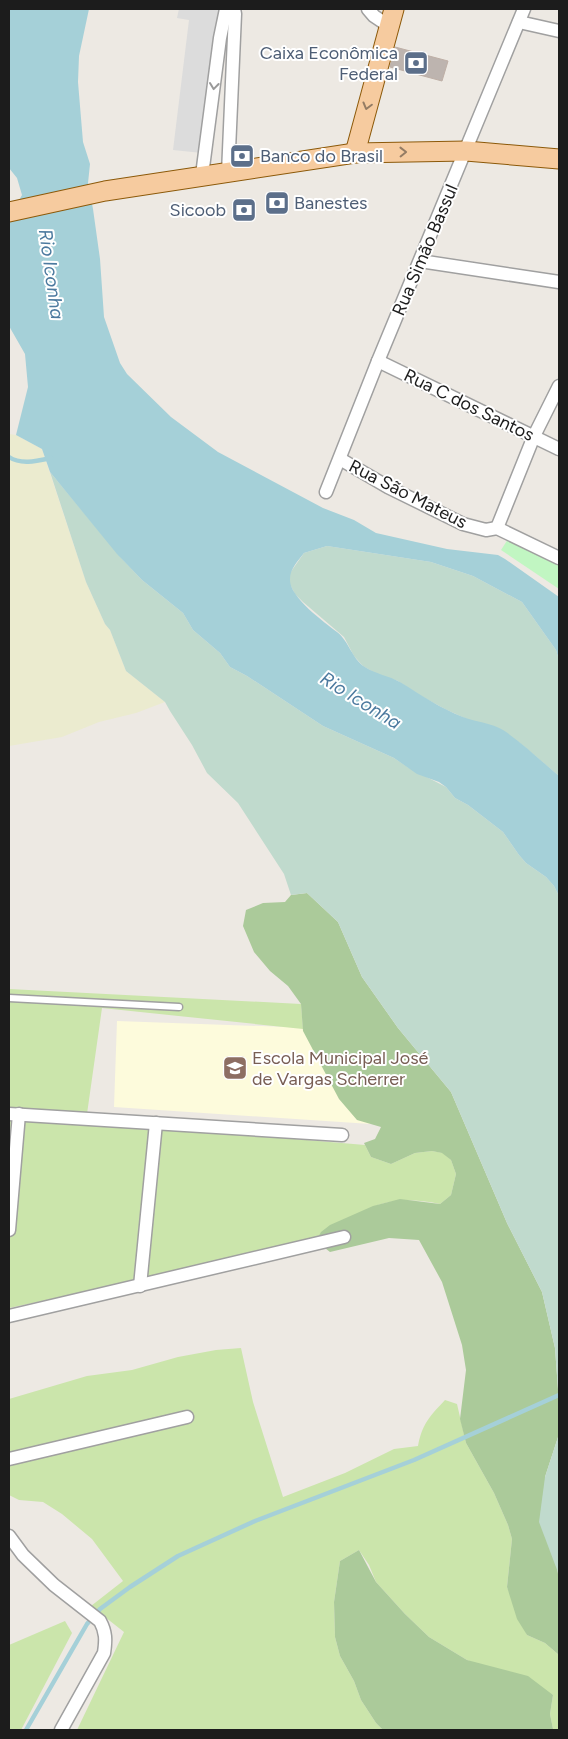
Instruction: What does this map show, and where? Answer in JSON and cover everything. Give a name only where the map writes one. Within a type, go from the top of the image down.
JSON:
[{"type":"main road","points":[[355,153],[392,17]]},
{"type":"main road","points":[[9,212],[105,191],[355,153],[466,151],[559,159]]},
{"type":"street","points":[[202,175],[220,38],[226,9]]},
{"type":"street","points":[[228,173],[234,9]]},
{"type":"street","points":[[368,9],[374,16],[392,17]]},
{"type":"street","name":"Rua Simão Bassul","points":[[326,492],[378,361],[524,9]]},
{"type":"street","points":[[519,22],[559,31]]},
{"type":"street","points":[[220,38],[233,39]]},
{"type":"street","points":[[420,261],[559,282]]},
{"type":"street","name":"Rua C dos Santos","points":[[378,361],[559,449]]},
{"type":"street","points":[[496,528],[534,436],[559,386]]},
{"type":"street","name":"Rua São Mateus","points":[[340,460],[388,487],[463,524],[486,530],[496,528],[559,558]]},
{"type":"street","points":[[9,1230],[14,1114],[342,1135]]},
{"type":"street","points":[[140,1286],[156,1123]]},
{"type":"street","points":[[9,1316],[344,1237]]},
{"type":"street","points":[[9,1459],[187,1417]]},
{"type":"street","points":[[9,1536],[23,1555],[54,1585],[100,1621],[104,1629],[106,1640],[104,1652],[61,1730]]},
{"type":"lane","points":[[9,998],[179,1007]]},
{"type":"shaded area","points":[[179,9],[222,9],[202,153],[173,150],[189,20],[177,18]]},
{"type":"shaded area","name":"Escola Municipal José de Vargas Scherrer","points":[[117,1021],[342,1029],[371,1124],[114,1107]]},
{"type":"green space","points":[[9,434],[16,435],[42,449],[86,582],[105,624],[110,630],[126,671],[165,702],[136,713],[99,722],[62,737],[9,746]]},
{"type":"green space","points":[[50,472],[123,560],[142,580],[183,613],[193,630],[220,653],[230,667],[247,676],[323,726],[394,758],[446,787],[455,798],[468,805],[503,832],[526,863],[546,877],[554,886],[559,896],[559,1403],[555,1348],[542,1292],[507,1223],[451,1092],[398,1028],[362,977],[338,922],[307,893],[291,895],[284,874],[238,803],[207,773],[165,702],[126,671],[110,630],[105,624],[86,582]]},
{"type":"green space","points":[[510,536],[559,561],[559,589],[501,550]]},
{"type":"green space","points":[[327,546],[431,562],[473,576],[522,602],[556,650],[559,660],[559,776],[520,743],[447,710],[398,681],[377,674],[363,666],[354,656],[344,637],[295,594],[289,582],[290,573],[304,553]]},
{"type":"green space","points":[[307,893],[338,922],[362,977],[398,1028],[451,1092],[507,1223],[542,1292],[555,1348],[559,1403],[559,1434],[545,1477],[559,1575],[559,1655],[545,1643],[527,1635],[517,1619],[507,1587],[512,1539],[494,1493],[466,1443],[460,1419],[466,1370],[462,1345],[442,1282],[419,1240],[389,1238],[330,1252],[316,1241],[321,1232],[330,1225],[373,1206],[400,1199],[440,1204],[451,1195],[456,1174],[451,1160],[442,1153],[432,1151],[415,1153],[391,1164],[371,1157],[364,1143],[375,1139],[381,1127],[357,1120],[339,1099],[303,1031],[301,1004],[288,986],[270,971],[254,952],[243,926],[246,910],[263,903],[285,902],[291,895]]},
{"type":"green space","points":[[9,989],[301,1004],[303,1029],[102,1008],[86,1121],[365,1145],[371,1157],[391,1164],[415,1153],[432,1151],[443,1153],[451,1160],[456,1174],[451,1195],[440,1204],[403,1200],[374,1206],[318,1242],[9,1308]]},
{"type":"green space","points":[[241,1348],[253,1402],[283,1497],[345,1473],[394,1449],[418,1446],[424,1426],[445,1400],[457,1404],[466,1443],[494,1493],[512,1539],[507,1587],[527,1635],[545,1643],[559,1655],[559,1730],[553,1729],[550,1714],[553,1695],[467,1660],[429,1637],[376,1582],[369,1565],[359,1550],[340,1561],[334,1602],[335,1637],[340,1656],[354,1681],[361,1700],[376,1723],[383,1730],[77,1730],[124,1632],[91,1606],[123,1581],[92,1539],[62,1514],[43,1502],[19,1500],[9,1495],[9,1399],[87,1376],[132,1370],[178,1357],[216,1350]]},
{"type":"green space","points":[[559,1434],[559,1575],[539,1522],[545,1477]]},
{"type":"green space","points":[[359,1550],[376,1582],[429,1637],[467,1660],[528,1676],[553,1695],[550,1714],[553,1729],[556,1730],[383,1730],[376,1723],[361,1700],[354,1681],[340,1656],[335,1637],[334,1602],[340,1561]]},
{"type":"green space","points":[[65,1621],[72,1633],[21,1730],[9,1730],[9,1645]]},
{"type":"water","name":"Rio Iconha","points":[[9,9],[89,9],[79,56],[78,82],[83,142],[90,164],[88,183],[100,259],[104,317],[120,363],[127,374],[171,417],[218,452],[323,508],[354,520],[376,533],[447,549],[498,555],[559,597],[559,660],[556,650],[522,602],[473,576],[431,562],[327,546],[304,553],[290,575],[291,586],[301,601],[345,640],[357,659],[365,667],[400,682],[431,701],[468,719],[503,730],[525,746],[559,776],[559,896],[554,886],[546,877],[526,863],[519,855],[503,832],[468,805],[455,798],[439,782],[417,774],[394,758],[323,726],[247,676],[230,667],[220,653],[193,630],[183,613],[142,580],[117,554],[50,472],[42,449],[16,435],[28,387],[25,354],[9,326],[9,218],[22,195],[17,178],[9,168]]},
{"type":"building","name":"Caixa Econômica Federal","points":[[395,47],[448,61],[442,81],[390,67]]},
{"type":"waterway","points":[[9,457],[24,462],[51,458]]},
{"type":"waterway","points":[[26,1730],[87,1624],[100,1609],[178,1556],[255,1521],[414,1460],[559,1395]]},
{"type":"place","name":"Caixa Econômica Federal","points":[[416,63]]},
{"type":"place","name":"Banco do Brasil","points":[[242,156]]},
{"type":"place","name":"Banestes","points":[[277,203]]},
{"type":"place","name":"Sicoob","points":[[244,210]]},
{"type":"place","name":"Escola Municipal José de Vargas Scherrer","points":[[235,1068]]}]
